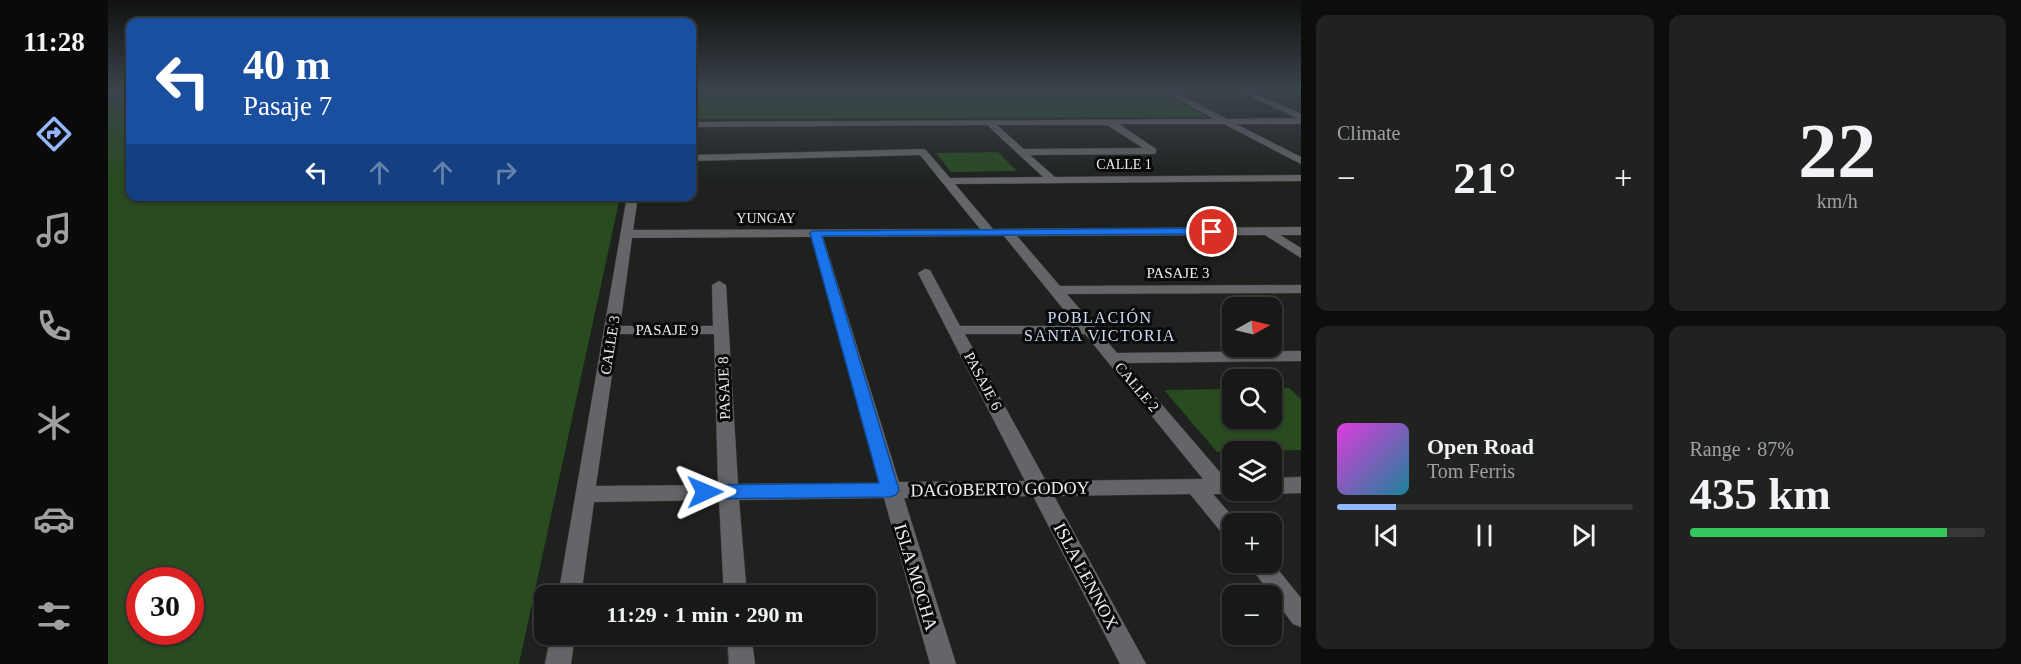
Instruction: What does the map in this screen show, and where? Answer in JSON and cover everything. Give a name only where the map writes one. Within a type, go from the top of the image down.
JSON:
[{"type":"street","points":[[696,124],[1225,121],[1301,161]]},
{"type":"street","points":[[1021,152],[1153,151],[1109,122]]},
{"type":"street","points":[[990,123],[1052,180]]},
{"type":"street","points":[[696,159],[807,157],[852,152],[923,152],[990,232]]},
{"type":"street","name":"CALLE 1","points":[[948,181],[1301,178]]},
{"type":"street","name":"CALLE 3","points":[[571,585],[632,201]]},
{"type":"street","points":[[1267,231],[1301,255]]},
{"type":"street","name":"YUNGAY","points":[[627,234],[1301,231]]},
{"type":"street","name":"CALLE 2","points":[[1007,232],[1112,358],[1222,480]]},
{"type":"street","name":"ISLA MOCHA","points":[[816,233],[943,664]]},
{"type":"street","name":"PASAJE 6","points":[[925,273],[1040,488]]},
{"type":"street","name":"PASAJE 8","points":[[719,285],[728,492],[735,585]]},
{"type":"street","name":"PASAJE 3","points":[[1056,290],[1301,289]]},
{"type":"street","name":"PASAJE 9","points":[[613,330],[721,330]]},
{"type":"street","points":[[956,330],[1089,330]]},
{"type":"street","points":[[1112,358],[1301,356]]},
{"type":"street","points":[[1282,486],[1301,485]]},
{"type":"street","name":"DAGOBERTO GODOY","points":[[586,494],[1222,486]]},
{"type":"street","points":[[1196,487],[1222,519]]},
{"type":"street","name":"ISLA LENNOX","points":[[1040,488],[1133,664]]},
{"type":"street","points":[[1267,573],[1301,616]]},
{"type":"street","points":[[558,664],[561,645]]},
{"type":"street","points":[[740,645],[742,664]]},
{"type":"green space","points":[[108,121],[126,121],[126,201],[619,201],[536,585],[534,585],[519,664],[108,664]]},
{"type":"green space","points":[[998,152],[1017,171],[951,172],[936,153]]},
{"type":"green space","points":[[1282,388],[1289,388],[1301,399],[1301,450],[1282,450],[1282,441],[1222,441],[1222,452],[1217,452],[1164,390],[1222,389],[1222,429],[1282,429]]},
{"type":"district","name":"POBLACIÓN SANTA VICTORIA","points":[[1100,326]]},
{"type":"route","points":[[705,492],[890,490],[816,233],[1212,232]]}]
